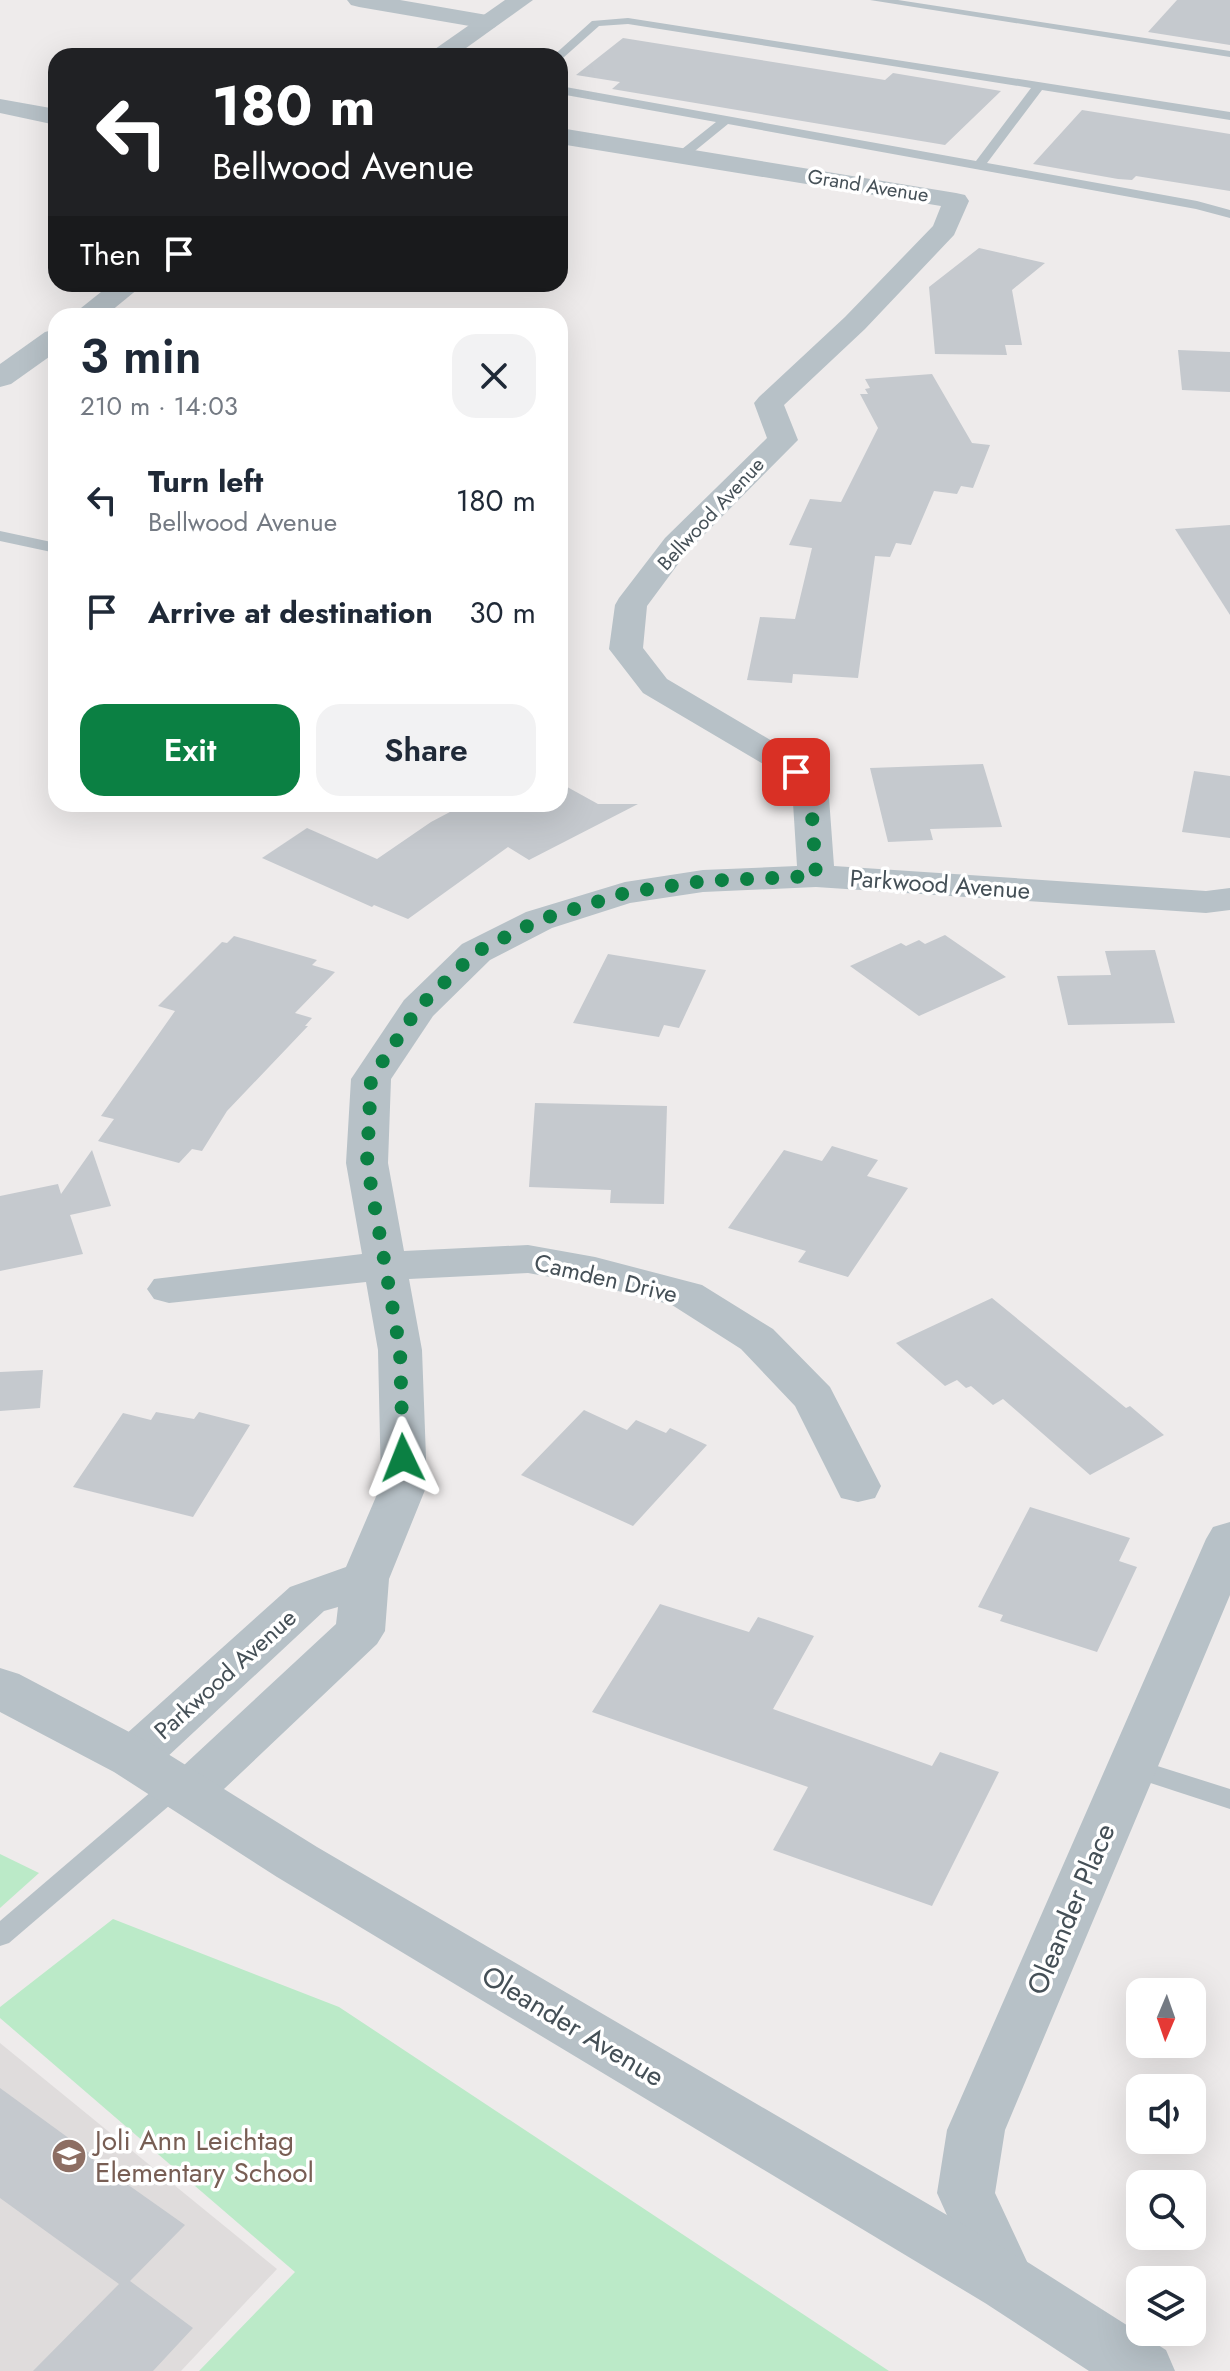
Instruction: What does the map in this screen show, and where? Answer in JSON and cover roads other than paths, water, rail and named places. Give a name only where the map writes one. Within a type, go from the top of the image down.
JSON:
[{"type":"street","points":[[359,0],[487,22]]},
{"type":"street","points":[[450,48],[521,0]]},
{"type":"street","points":[[0,106],[48,115]]},
{"type":"street","name":"Grand Avenue","points":[[568,137],[956,201],[945,229],[855,323],[769,403],[783,440]]},
{"type":"street","points":[[97,308],[119,292]]},
{"type":"street","points":[[6,367],[48,343]]},
{"type":"street","name":"Bellwood Avenue","points":[[783,440],[676,545],[631,605],[626,649],[655,686],[782,761],[810,784],[816,876]]},
{"type":"street","name":"Parkwood Avenue","points":[[165,1779],[360,1631],[365,1579],[404,1485],[400,1350],[367,1163],[371,1079],[418,1008],[476,952],[539,920],[625,893],[703,881],[816,876],[1206,902],[1230,899]]},
{"type":"street","name":"Camden Drive","points":[[169,1289],[385,1266],[528,1259],[595,1271],[687,1295],[757,1339],[814,1398],[858,1486]]},
{"type":"street","name":"Oleander Place","points":[[1007,2283],[966,2193],[976,2130],[1230,1539]]},
{"type":"street","name":"Parkwood Avenue","points":[[165,1779],[307,1599],[365,1579]]},
{"type":"street","name":"Oleander Avenue","points":[[0,1688],[165,1779],[297,1862],[1007,2283],[1143,2371]]},
{"type":"lane","points":[[876,0],[996,13],[1230,54]]},
{"type":"lane","points":[[568,48],[596,23],[628,21],[1230,116]]},
{"type":"lane","points":[[980,165],[1039,86]]},
{"type":"lane","points":[[568,91],[728,118],[1197,205],[1230,214]]},
{"type":"lane","points":[[681,156],[728,118]]},
{"type":"lane","points":[[0,536],[48,546]]},
{"type":"lane","points":[[1132,1767],[1230,1799]]},
{"type":"lane","points":[[0,1936],[165,1779]]},
{"type":"place","name":"Joli Ann Leichtag Elementary School","points":[[69,2156]]}]
